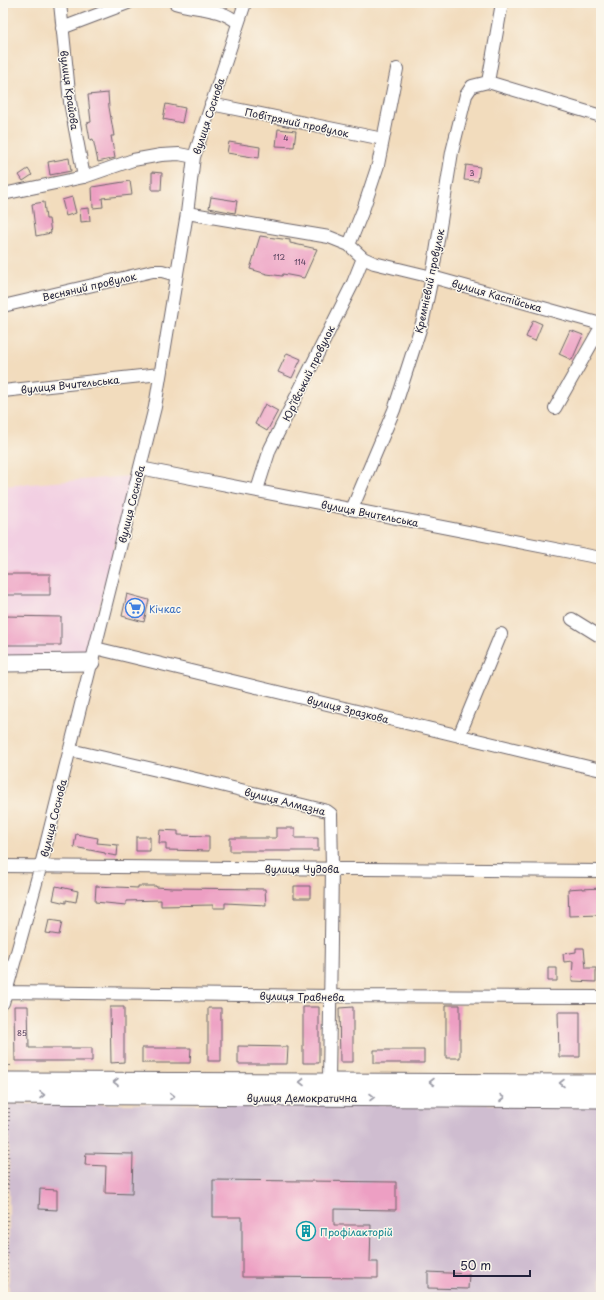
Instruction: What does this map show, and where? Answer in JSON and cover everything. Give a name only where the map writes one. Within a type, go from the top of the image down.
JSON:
[{"type":"street","name":"вулиця Крайова","points":[[60,3],[70,102],[84,177]]},
{"type":"street","points":[[62,28],[128,3]]},
{"type":"street","points":[[175,3],[187,7],[220,12],[230,16],[238,23]]},
{"type":"street","name":"вулиця Соснова","points":[[4,995],[41,866],[155,407],[187,213],[194,157],[245,3]]},
{"type":"street","points":[[502,3],[488,82],[601,116]]},
{"type":"street","points":[[349,245],[372,185],[397,69]]},
{"type":"street","name":"Кремнієвий провулок","points":[[352,509],[401,391],[423,320],[432,277],[452,152],[466,95],[472,86],[488,82]]},
{"type":"street","name":"Повітряний провулок","points":[[211,104],[383,139]]},
{"type":"street","points":[[3,194],[84,177],[133,160],[161,155],[179,154],[194,157]]},
{"type":"street","name":"вулиця Каспійська","points":[[187,213],[329,237],[349,245],[363,258],[374,263],[432,277],[601,326]]},
{"type":"street","name":"Юр’ївський провулок","points":[[257,490],[270,449],[353,283],[363,258]]},
{"type":"street","name":"Весняний провулок","points":[[3,306],[153,271],[162,271],[176,275]]},
{"type":"street","points":[[555,408],[601,326]]},
{"type":"street","name":"вулиця Вчительська","points":[[3,391],[160,374]]},
{"type":"street","name":"вулиця Вчительська","points":[[140,468],[601,558]]},
{"type":"street","points":[[572,619],[601,637]]},
{"type":"street","points":[[459,736],[501,634]]},
{"type":"street","name":"вулиця Зразкова","points":[[3,663],[93,655],[459,736],[601,770]]},
{"type":"street","name":"вулиця Алмазна","points":[[70,750],[330,812],[332,816],[332,868],[329,1082]]},
{"type":"street","name":"вулиця Чудова","points":[[3,866],[601,871]]},
{"type":"street","name":"вулиця Травнева","points":[[4,995],[601,997]]},
{"type":"street","name":"вулиця Демократична","points":[[6,1088],[329,1082],[601,1083]]},
{"type":"street","name":"вулиця Демократична","points":[[6,1088],[601,1099]]},
{"type":"path","points":[[3,1064],[10,1064],[6,1088],[6,1297]]},
{"type":"shaded area","points":[[132,476],[87,657],[3,658],[3,486]]},
{"type":"shaded area","points":[[9,1104],[601,1104],[601,1297],[9,1297]]},
{"type":"building","points":[[108,93],[114,136],[111,136],[115,158],[98,162],[93,139],[90,140],[87,123],[91,122],[88,95]]},
{"type":"building","points":[[166,104],[185,108],[182,123],[163,119]]},
{"type":"building","points":[[278,129],[296,131],[294,147],[276,146]]},
{"type":"building","points":[[229,142],[260,147],[259,158],[227,153]]},
{"type":"building","points":[[69,158],[71,171],[50,175],[48,162]]},
{"type":"building","points":[[466,165],[480,167],[478,181],[464,180]]},
{"type":"building","points":[[28,169],[32,175],[23,181],[19,175]]},
{"type":"building","points":[[152,172],[162,173],[161,190],[152,190]]},
{"type":"building","points":[[130,181],[132,195],[102,198],[103,207],[93,208],[92,187]]},
{"type":"building","points":[[72,197],[76,213],[66,216],[62,200]]},
{"type":"building","points":[[211,197],[237,201],[235,213],[209,208]]},
{"type":"building","points":[[44,202],[46,219],[49,219],[51,233],[36,236],[32,204]]},
{"type":"building","points":[[89,208],[90,221],[81,222],[80,209]]},
{"type":"building","points":[[260,236],[290,240],[290,243],[317,249],[304,278],[283,274],[282,276],[267,274],[250,269]]},
{"type":"building","points":[[533,320],[542,324],[535,341],[526,337]]},
{"type":"building","points":[[570,330],[583,335],[572,360],[559,354]]},
{"type":"building","points":[[287,353],[301,359],[292,378],[278,372]]},
{"type":"building","points":[[265,404],[278,411],[267,431],[255,424]]},
{"type":"building","points":[[3,574],[50,574],[50,595],[3,595]]},
{"type":"building","name":"Кічкас","points":[[127,594],[149,600],[144,622],[122,616]]},
{"type":"building","points":[[3,616],[61,617],[61,645],[3,645]]},
{"type":"building","points":[[276,828],[295,828],[295,838],[318,838],[318,851],[230,851],[230,838],[276,838]]},
{"type":"building","points":[[160,830],[178,831],[178,835],[209,836],[209,851],[166,850],[166,843],[159,843]]},
{"type":"building","points":[[76,834],[98,838],[97,843],[118,845],[117,856],[74,847]]},
{"type":"building","points":[[136,837],[150,837],[150,851],[136,851]]},
{"type":"building","points":[[56,886],[78,891],[76,902],[66,900],[66,903],[53,900]]},
{"type":"building","points":[[96,886],[138,888],[138,886],[156,886],[172,888],[265,889],[266,905],[225,903],[225,908],[213,908],[213,905],[161,906],[161,900],[126,901],[126,905],[95,902]]},
{"type":"building","points":[[294,886],[310,886],[310,898],[294,898]]},
{"type":"building","points":[[601,888],[601,915],[569,916],[568,889]]},
{"type":"building","points":[[49,920],[62,922],[59,935],[46,933]]},
{"type":"building","points":[[576,948],[584,948],[586,968],[596,968],[596,982],[572,981],[573,961],[564,962],[563,954],[576,952]]},
{"type":"building","points":[[548,968],[557,968],[557,981],[548,981]]},
{"type":"building","points":[[446,1005],[460,1005],[460,1058],[446,1058]]},
{"type":"building","points":[[14,1006],[28,1006],[29,1048],[92,1048],[92,1061],[15,1061]]},
{"type":"building","points":[[110,1007],[124,1007],[124,1062],[111,1063]]},
{"type":"building","points":[[303,1007],[319,1007],[319,1063],[303,1063]]},
{"type":"building","points":[[353,1007],[353,1062],[340,1062],[339,1008]]},
{"type":"building","points":[[208,1008],[221,1008],[221,1061],[208,1061]]},
{"type":"building","points":[[558,1012],[580,1012],[580,1057],[559,1057]]},
{"type":"building","points":[[238,1046],[288,1047],[287,1064],[238,1064]]},
{"type":"building","points":[[142,1048],[191,1048],[190,1063],[142,1063]]},
{"type":"building","points":[[374,1050],[424,1050],[424,1063],[374,1063]]},
{"type":"building","points":[[86,1153],[133,1154],[132,1194],[105,1193],[106,1166],[85,1165]]},
{"type":"building","name":"Профілакторій","points":[[213,1180],[396,1182],[396,1210],[334,1209],[334,1225],[371,1225],[370,1262],[378,1262],[378,1278],[242,1277],[242,1217],[213,1217]]},
{"type":"building","points":[[40,1189],[57,1190],[57,1210],[39,1209]]},
{"type":"building","points":[[428,1272],[469,1274],[468,1289],[428,1288]]},
{"type":"place","name":"Кічкас","points":[[135,608]]},
{"type":"place","name":"Профілакторій","points":[[306,1231]]}]
